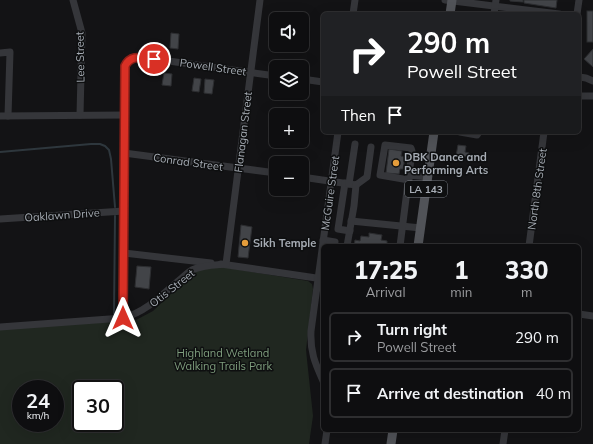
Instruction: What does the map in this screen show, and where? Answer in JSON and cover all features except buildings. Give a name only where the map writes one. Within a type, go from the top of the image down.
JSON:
[{"type":"main road","points":[[450,0],[450,12]]},
{"type":"main road","name":"LA 143","points":[[418,244],[434,134]]},
{"type":"main road","points":[[391,444],[392,432]]},
{"type":"street","name":"Lee Street","points":[[73,0],[82,33],[80,115]]},
{"type":"street","name":"Flanagan Street","points":[[226,264],[260,0]]},
{"type":"street","points":[[353,12],[355,0]]},
{"type":"street","points":[[450,0],[496,3],[548,12]]},
{"type":"street","points":[[577,12],[579,0]]},
{"type":"street","points":[[0,53],[10,52],[8,116]]},
{"type":"street","name":"Powell Street","points":[[125,115],[125,66],[132,58],[140,57],[269,75]]},
{"type":"street","points":[[582,77],[593,74]]},
{"type":"street","points":[[582,77],[593,81]]},
{"type":"street","points":[[309,80],[321,82]]},
{"type":"street","points":[[581,96],[593,96]]},
{"type":"street","points":[[0,116],[125,115],[123,318]]},
{"type":"street","name":"McGuire Street","points":[[323,244],[338,134]]},
{"type":"street","name":"North 8th Street","points":[[529,244],[544,134]]},
{"type":"street","points":[[350,231],[338,229],[350,184],[355,144]]},
{"type":"street","points":[[400,244],[403,226],[409,178],[412,151],[411,148],[385,145],[380,175],[409,178],[428,177]]},
{"type":"street","points":[[309,178],[350,184],[367,177],[372,147]]},
{"type":"street","name":"Conrad Street","points":[[124,153],[269,172]]},
{"type":"street","points":[[347,244],[351,221],[350,184]]},
{"type":"street","name":"Oaklawn Drive","points":[[0,219],[124,211]]},
{"type":"street","points":[[351,221],[421,228]]},
{"type":"street","points":[[323,240],[335,242],[334,244]]},
{"type":"street","name":"Otis Street","points":[[124,253],[226,264],[320,278]]},
{"type":"street","name":"Otis Street","points":[[0,327],[123,318],[142,311],[151,305],[191,270],[210,265],[226,264]]},
{"type":"street","name":"McGuire Street","points":[[321,265],[311,331],[311,346],[314,359],[321,376]]},
{"type":"street","points":[[581,314],[593,316]]},
{"type":"street","points":[[325,444],[327,432]]},
{"type":"street","points":[[503,444],[505,432]]},
{"type":"green space","name":"Highland Wetland Walking Trails Park","points":[[222,267],[308,281],[312,284],[313,289],[306,350],[313,416],[309,444],[0,444],[0,329],[136,320],[153,311],[193,273],[202,269]]},
{"type":"waterway","points":[[0,152],[91,144],[100,144],[105,146],[109,150],[111,159],[115,207]]},
{"type":"waterway","points":[[114,314],[115,216]]},
{"type":"place","name":"DBK Dance and Performing Arts","points":[[396,163]]},
{"type":"place","name":"Sikh Temple","points":[[245,243]]},
{"type":"route","points":[[123,318],[125,66],[132,58],[140,57],[154,59]]}]
